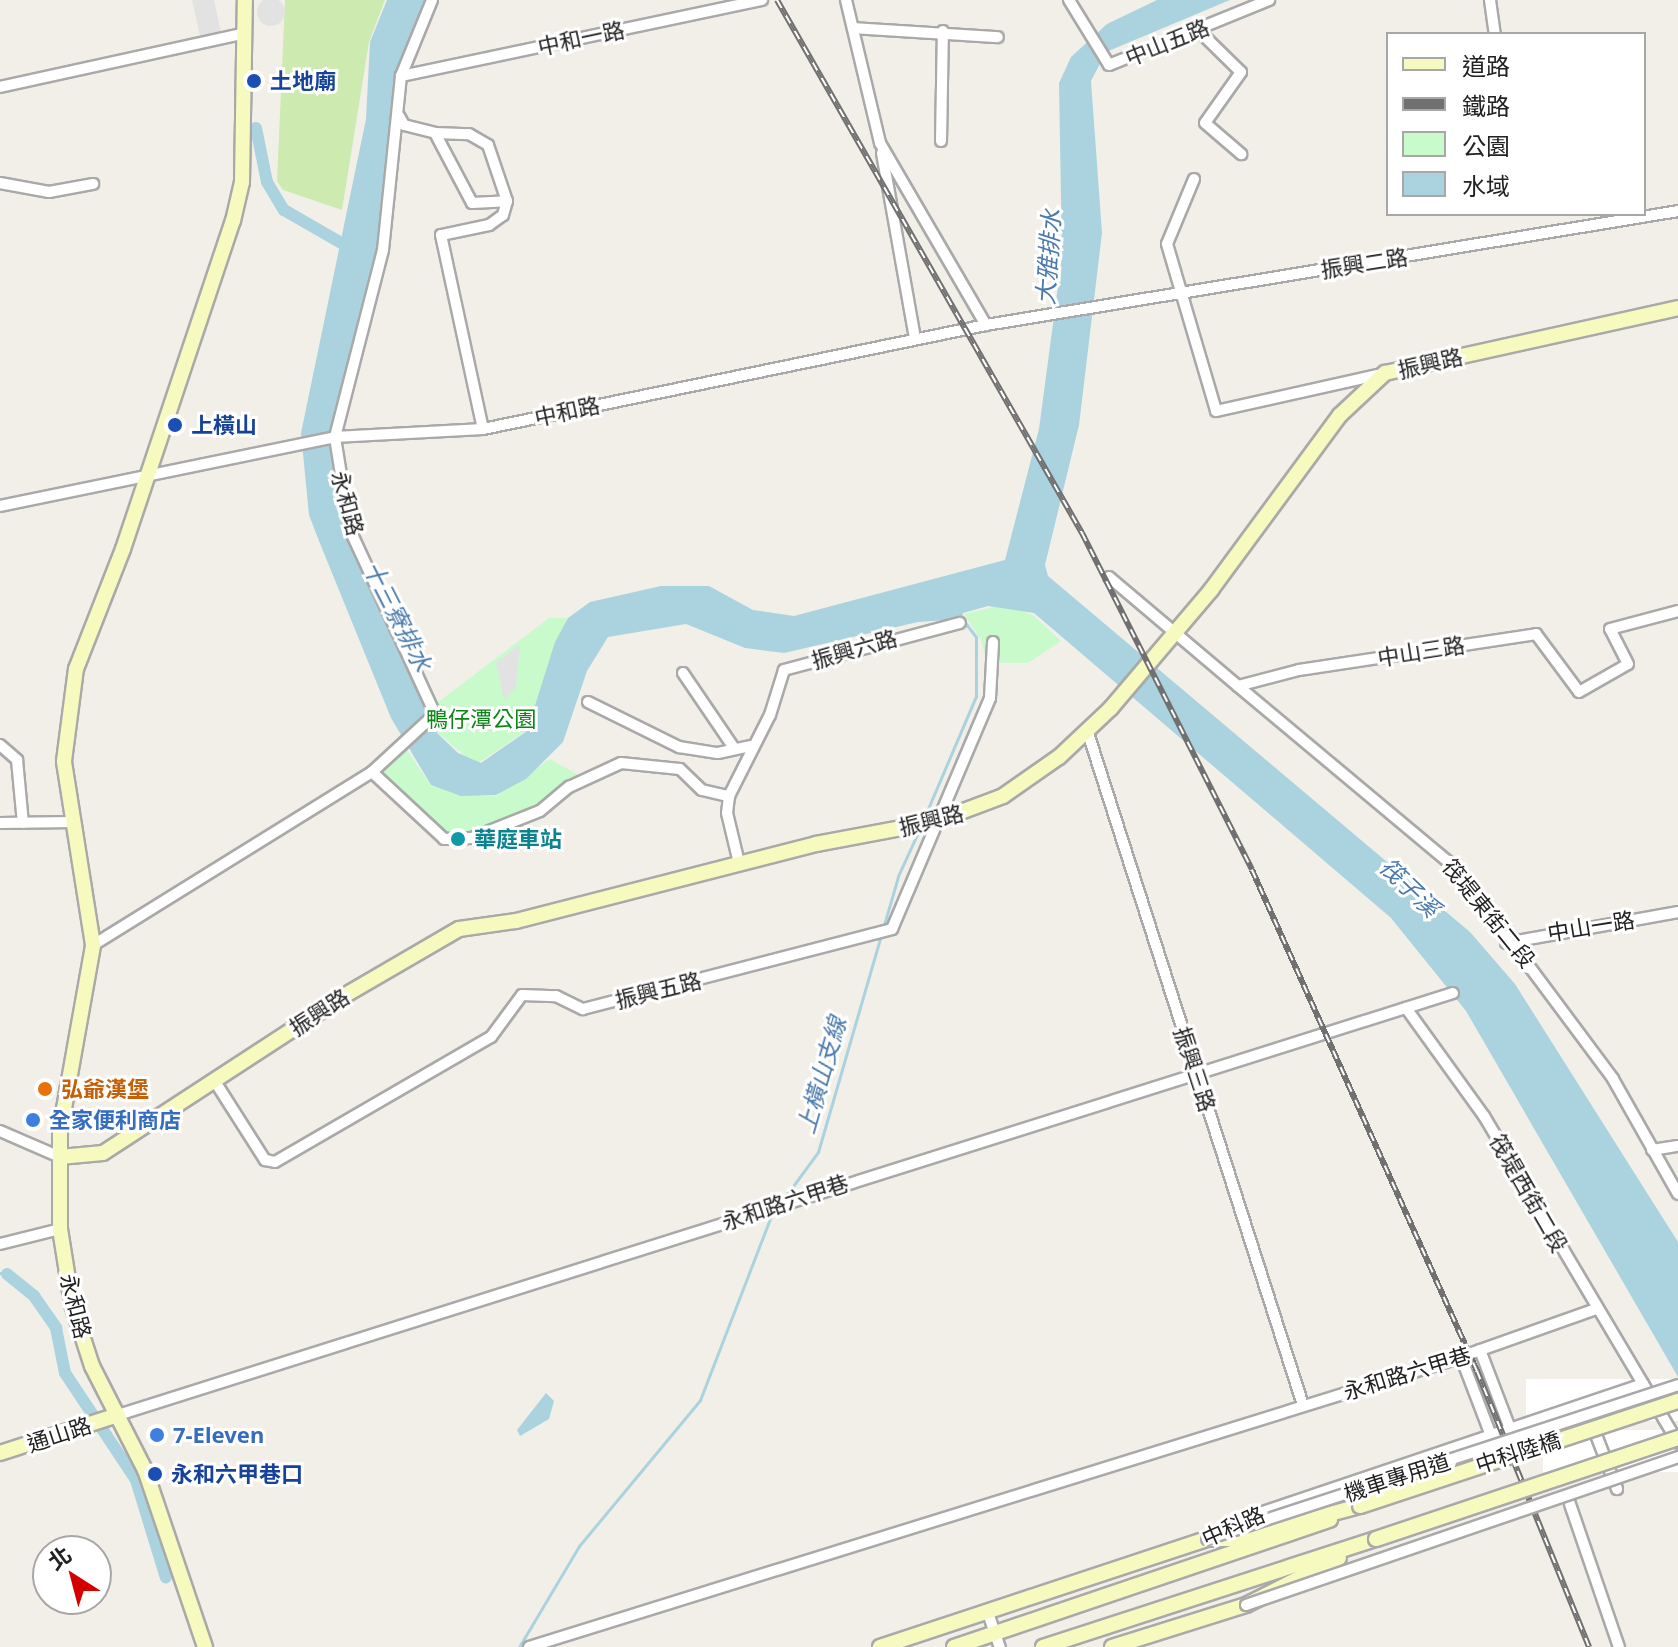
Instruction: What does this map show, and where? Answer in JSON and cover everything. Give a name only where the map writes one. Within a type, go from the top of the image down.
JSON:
[{"type":"street","name":"永和路","points":[[205,1647],[155,1496],[92,1366],[72,1304],[60,1229],[64,1092],[93,945],[64,761],[70,700],[222,265],[242,182],[245,0]]},
{"type":"street","points":[[333,437],[383,250],[401,76],[432,0]]},
{"type":"street","name":"中和一路","points":[[401,76],[762,0]]},
{"type":"street","points":[[846,0],[880,143],[915,339]]},
{"type":"street","name":"中山五路","points":[[1069,0],[1109,65],[1269,0]]},
{"type":"street","points":[[1490,0],[1495,32]]},
{"type":"street","points":[[853,28],[943,31],[998,37]]},
{"type":"street","points":[[1196,28],[1241,72],[1205,123],[1241,154]]},
{"type":"street","points":[[941,141],[943,31]]},
{"type":"street","points":[[0,87],[245,33]]},
{"type":"street","points":[[398,116],[404,125],[435,133],[469,134],[488,145],[507,201],[503,215],[489,225],[441,235],[483,429]]},
{"type":"street","points":[[435,133],[472,203],[507,201]]},
{"type":"street","points":[[880,143],[986,325]]},
{"type":"street","points":[[1194,179],[1167,244],[1185,293],[1216,411],[1385,373]]},
{"type":"street","points":[[0,183],[49,192],[93,184]]},
{"type":"street","name":"振興二路","points":[[1050,314],[1678,211]]},
{"type":"street","name":"振興路","points":[[60,1157],[103,1153],[214,1080],[459,929],[516,921],[739,863],[934,822],[1003,796],[1088,733],[1174,634],[1340,415],[1385,373],[1678,308]]},
{"type":"street","name":"中和路","points":[[147,480],[333,437],[483,429],[1050,314]]},
{"type":"street","name":"永和路","points":[[93,945],[372,772],[404,747],[435,714],[350,530],[333,437]]},
{"type":"street","points":[[0,506],[147,480]]},
{"type":"street","points":[[1109,577],[1238,686]]},
{"type":"street","name":"中山三路","points":[[1238,686],[1329,665],[1536,634],[1579,692],[1628,664],[1610,629],[1678,611]]},
{"type":"street","name":"振興六路","points":[[739,863],[727,813],[729,796],[751,746],[770,715],[784,670],[960,623]]},
{"type":"street","name":"振興五路","points":[[214,1080],[265,1160],[275,1162],[491,1037],[522,995],[556,996],[583,1009],[892,929],[934,822],[990,698],[993,642]]},
{"type":"street","points":[[683,673],[734,748]]},
{"type":"street","name":"筏堤東街二段","points":[[1238,686],[1423,837],[1510,941],[1613,1079],[1678,1194]]},
{"type":"street","points":[[588,702],[679,747],[718,753],[751,746]]},
{"type":"street","name":"振興三路","points":[[1088,733],[1303,1405]]},
{"type":"street","points":[[0,745],[17,760],[23,823]]},
{"type":"street","points":[[372,772],[444,839],[472,838],[540,811],[569,787],[621,763],[680,769],[702,790],[729,796]]},
{"type":"street","points":[[0,823],[74,822]]},
{"type":"street","name":"中山一路","points":[[1510,941],[1678,912]]},
{"type":"street","name":"永和路六甲巷","points":[[118,1415],[1196,1071],[1453,993]]},
{"type":"street","name":"筏堤西街二段","points":[[1406,1008],[1484,1116],[1596,1309],[1678,1440]]},
{"type":"street","points":[[0,1131],[60,1157]]},
{"type":"street","points":[[1652,1150],[1678,1146]]},
{"type":"street","points":[[0,1244],[60,1229]]},
{"type":"street","name":"永和路六甲巷","points":[[529,1647],[1461,1357],[1596,1309]]},
{"type":"street","points":[[1480,1350],[1511,1431]]},
{"type":"street","points":[[1461,1357],[1492,1438]]},
{"type":"street","name":"中科路","points":[[880,1647],[1207,1539],[1248,1517],[1492,1438],[1643,1384]]},
{"type":"street","name":"機車專用道","points":[[1207,1539],[1678,1385]]},
{"type":"street","name":"中科陸橋","points":[[1360,1506],[1678,1401]]},
{"type":"street","points":[[1585,1405],[1617,1489]]},
{"type":"street","name":"通山路","points":[[0,1453],[118,1415]]},
{"type":"street","name":"中科陸橋","points":[[1376,1539],[1678,1440]]},
{"type":"street","points":[[1112,1647],[1246,1605],[1678,1457]]},
{"type":"street","points":[[1570,1504],[1619,1647]]},
{"type":"street","points":[[1207,1539],[1235,1539],[1360,1506]]},
{"type":"street","name":"中科路","points":[[954,1647],[998,1640],[1304,1532],[1360,1506]]},
{"type":"street","points":[[1246,1605],[1376,1539]]},
{"type":"street","points":[[1043,1647],[1376,1539]]},
{"type":"street","points":[[988,1613],[998,1640]]},
{"type":"green space","points":[[285,0],[385,0],[369,42],[342,210],[283,190],[277,181]]},
{"type":"green space","points":[[1003,605],[1033,615],[1061,641],[1028,663],[987,663],[981,640],[964,614]]},
{"type":"green space","name":"鴨仔潭公園","points":[[549,618],[567,618],[526,731],[478,763],[480,796],[496,796],[550,759],[584,778],[540,811],[472,838],[444,838],[373,772],[405,747],[431,786],[473,796],[471,761],[439,734],[433,706]]},
{"type":"shaded area","points":[[266,-1],[276,-1],[284,7],[284,17],[276,25],[266,25],[258,17],[258,7]]},
{"type":"shaded area","points":[[192,0],[214,0],[221,32],[200,36]]},
{"type":"shaded area","points":[[520,644],[516,687],[504,699],[496,663]]},
{"type":"water","name":"筏子溪","points":[[387,0],[427,0],[397,76],[380,248],[331,429],[333,467],[347,532],[438,734],[458,753],[481,763],[527,731],[555,642],[568,618],[590,602],[661,586],[709,586],[753,610],[794,616],[1005,560],[1039,429],[1062,256],[1059,83],[1071,57],[1107,24],[1157,0],[1230,0],[1106,52],[1091,81],[1102,233],[1079,425],[1045,565],[1048,576],[1470,932],[1515,984],[1678,1242],[1678,1377],[1466,1011],[1391,918],[1034,613],[988,606],[963,613],[962,619],[918,622],[784,653],[745,648],[686,624],[608,637],[587,671],[563,742],[526,779],[496,795],[461,796],[431,785],[391,718],[309,515],[301,433],[366,119],[370,42]]},
{"type":"water","points":[[546,1393],[554,1401],[549,1419],[520,1436],[517,1430]]},
{"type":"pier","points":[[1526,1379],[1678,1379],[1678,1421],[1526,1421]]},
{"type":"pier","points":[[1543,1430],[1678,1430],[1678,1472],[1543,1472]]},
{"type":"waterway","points":[[256,128],[267,182],[284,210],[357,252]]},
{"type":"waterway","name":"上橫山支線","points":[[924,818],[976,696],[976,637],[963,620]]},
{"type":"waterway","name":"上橫山支線","points":[[782,1201],[818,1152],[898,876],[920,828]]},
{"type":"waterway","name":"上橫山支線","points":[[519,1647],[579,1546],[700,1400],[772,1213]]},
{"type":"waterway","points":[[0,1273],[7,1274]]},
{"type":"waterway","points":[[7,1274],[34,1296],[56,1328],[65,1373],[136,1480],[166,1578]]},
{"type":"railway","points":[[777,0],[1082,533],[1252,870],[1477,1371],[1589,1647]]},
{"type":"place","name":"土地廟","points":[[254,81]]},
{"type":"place","name":"上橫山","points":[[175,425]]},
{"type":"place","name":"華庭車站","points":[[458,839]]},
{"type":"place","name":"弘爺漢堡","points":[[45,1089]]},
{"type":"place","name":"全家便利商店","points":[[33,1120]]},
{"type":"place","name":"7-Eleven","points":[[157,1435]]},
{"type":"place","name":"永和六甲巷口","points":[[155,1474]]},
{"type":"water label","name":"大雅排水","points":[[1048,257]]},
{"type":"water label","name":"十三寮排水","points":[[398,616]]}]
